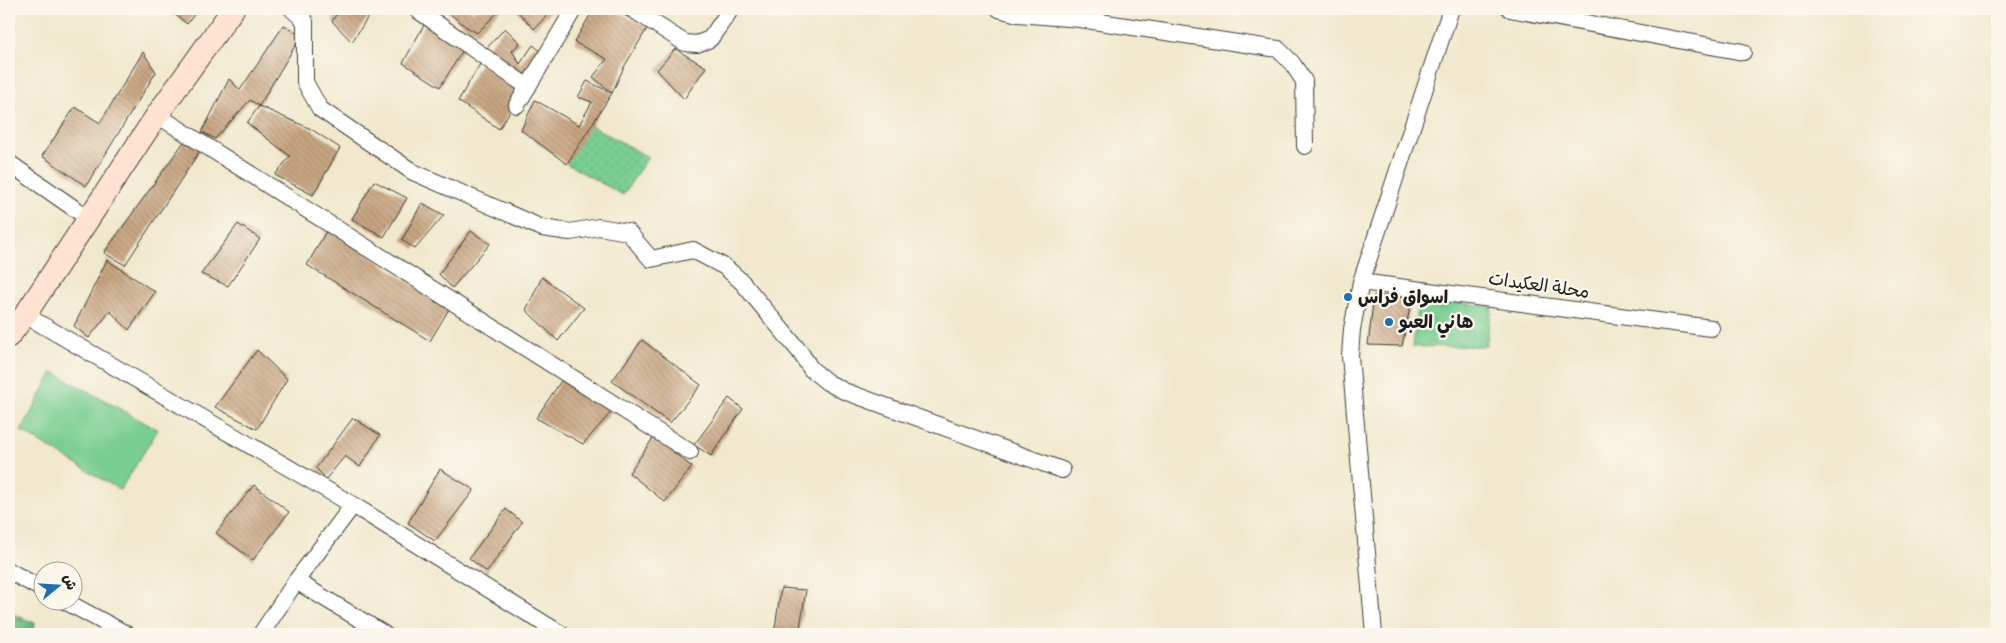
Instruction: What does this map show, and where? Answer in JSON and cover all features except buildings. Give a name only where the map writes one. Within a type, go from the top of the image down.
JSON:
[{"type":"main road","points":[[9,336],[25,315],[157,115],[233,9]]},
{"type":"street","points":[[292,9],[304,21],[304,82],[320,109],[413,172],[542,228],[570,232],[599,227],[628,232],[651,259],[693,250],[720,264],[738,278],[800,352],[811,369],[827,382],[844,391],[1062,470]]},
{"type":"street","points":[[416,9],[528,86]]},
{"type":"street","points":[[517,105],[574,9]]},
{"type":"street","points":[[632,9],[685,43],[697,44],[710,39],[731,9]]},
{"type":"street","points":[[999,9],[1018,14],[1070,18],[1278,49],[1304,81],[1305,146]]},
{"type":"street","points":[[1374,634],[1350,356],[1352,329],[1362,282],[1451,9]]},
{"type":"street","points":[[1510,9],[1742,52]]},
{"type":"street","points":[[157,115],[690,452]]},
{"type":"street","points":[[9,163],[88,218]]},
{"type":"street","name":"محلة العكيدات","points":[[1362,282],[1711,328]]},
{"type":"street","points":[[25,315],[353,505],[559,634]]},
{"type":"street","points":[[261,634],[296,581],[353,505]]},
{"type":"street","points":[[9,571],[32,584]]},
{"type":"street","points":[[296,581],[384,634]]},
{"type":"street","points":[[82,610],[126,634]]},
{"type":"green space","points":[[590,125],[648,157],[623,195],[567,164]]},
{"type":"green space","points":[[1418,297],[1492,307],[1486,346],[1413,347]]},
{"type":"green space","points":[[53,372],[158,430],[120,490],[21,431]]},
{"type":"green space","points":[[9,612],[35,623],[34,634],[9,634]]},
{"type":"place","name":"اسواق فراس","points":[[1348,297]]},
{"type":"place","name":"هاني العبو","points":[[1389,322]]}]
